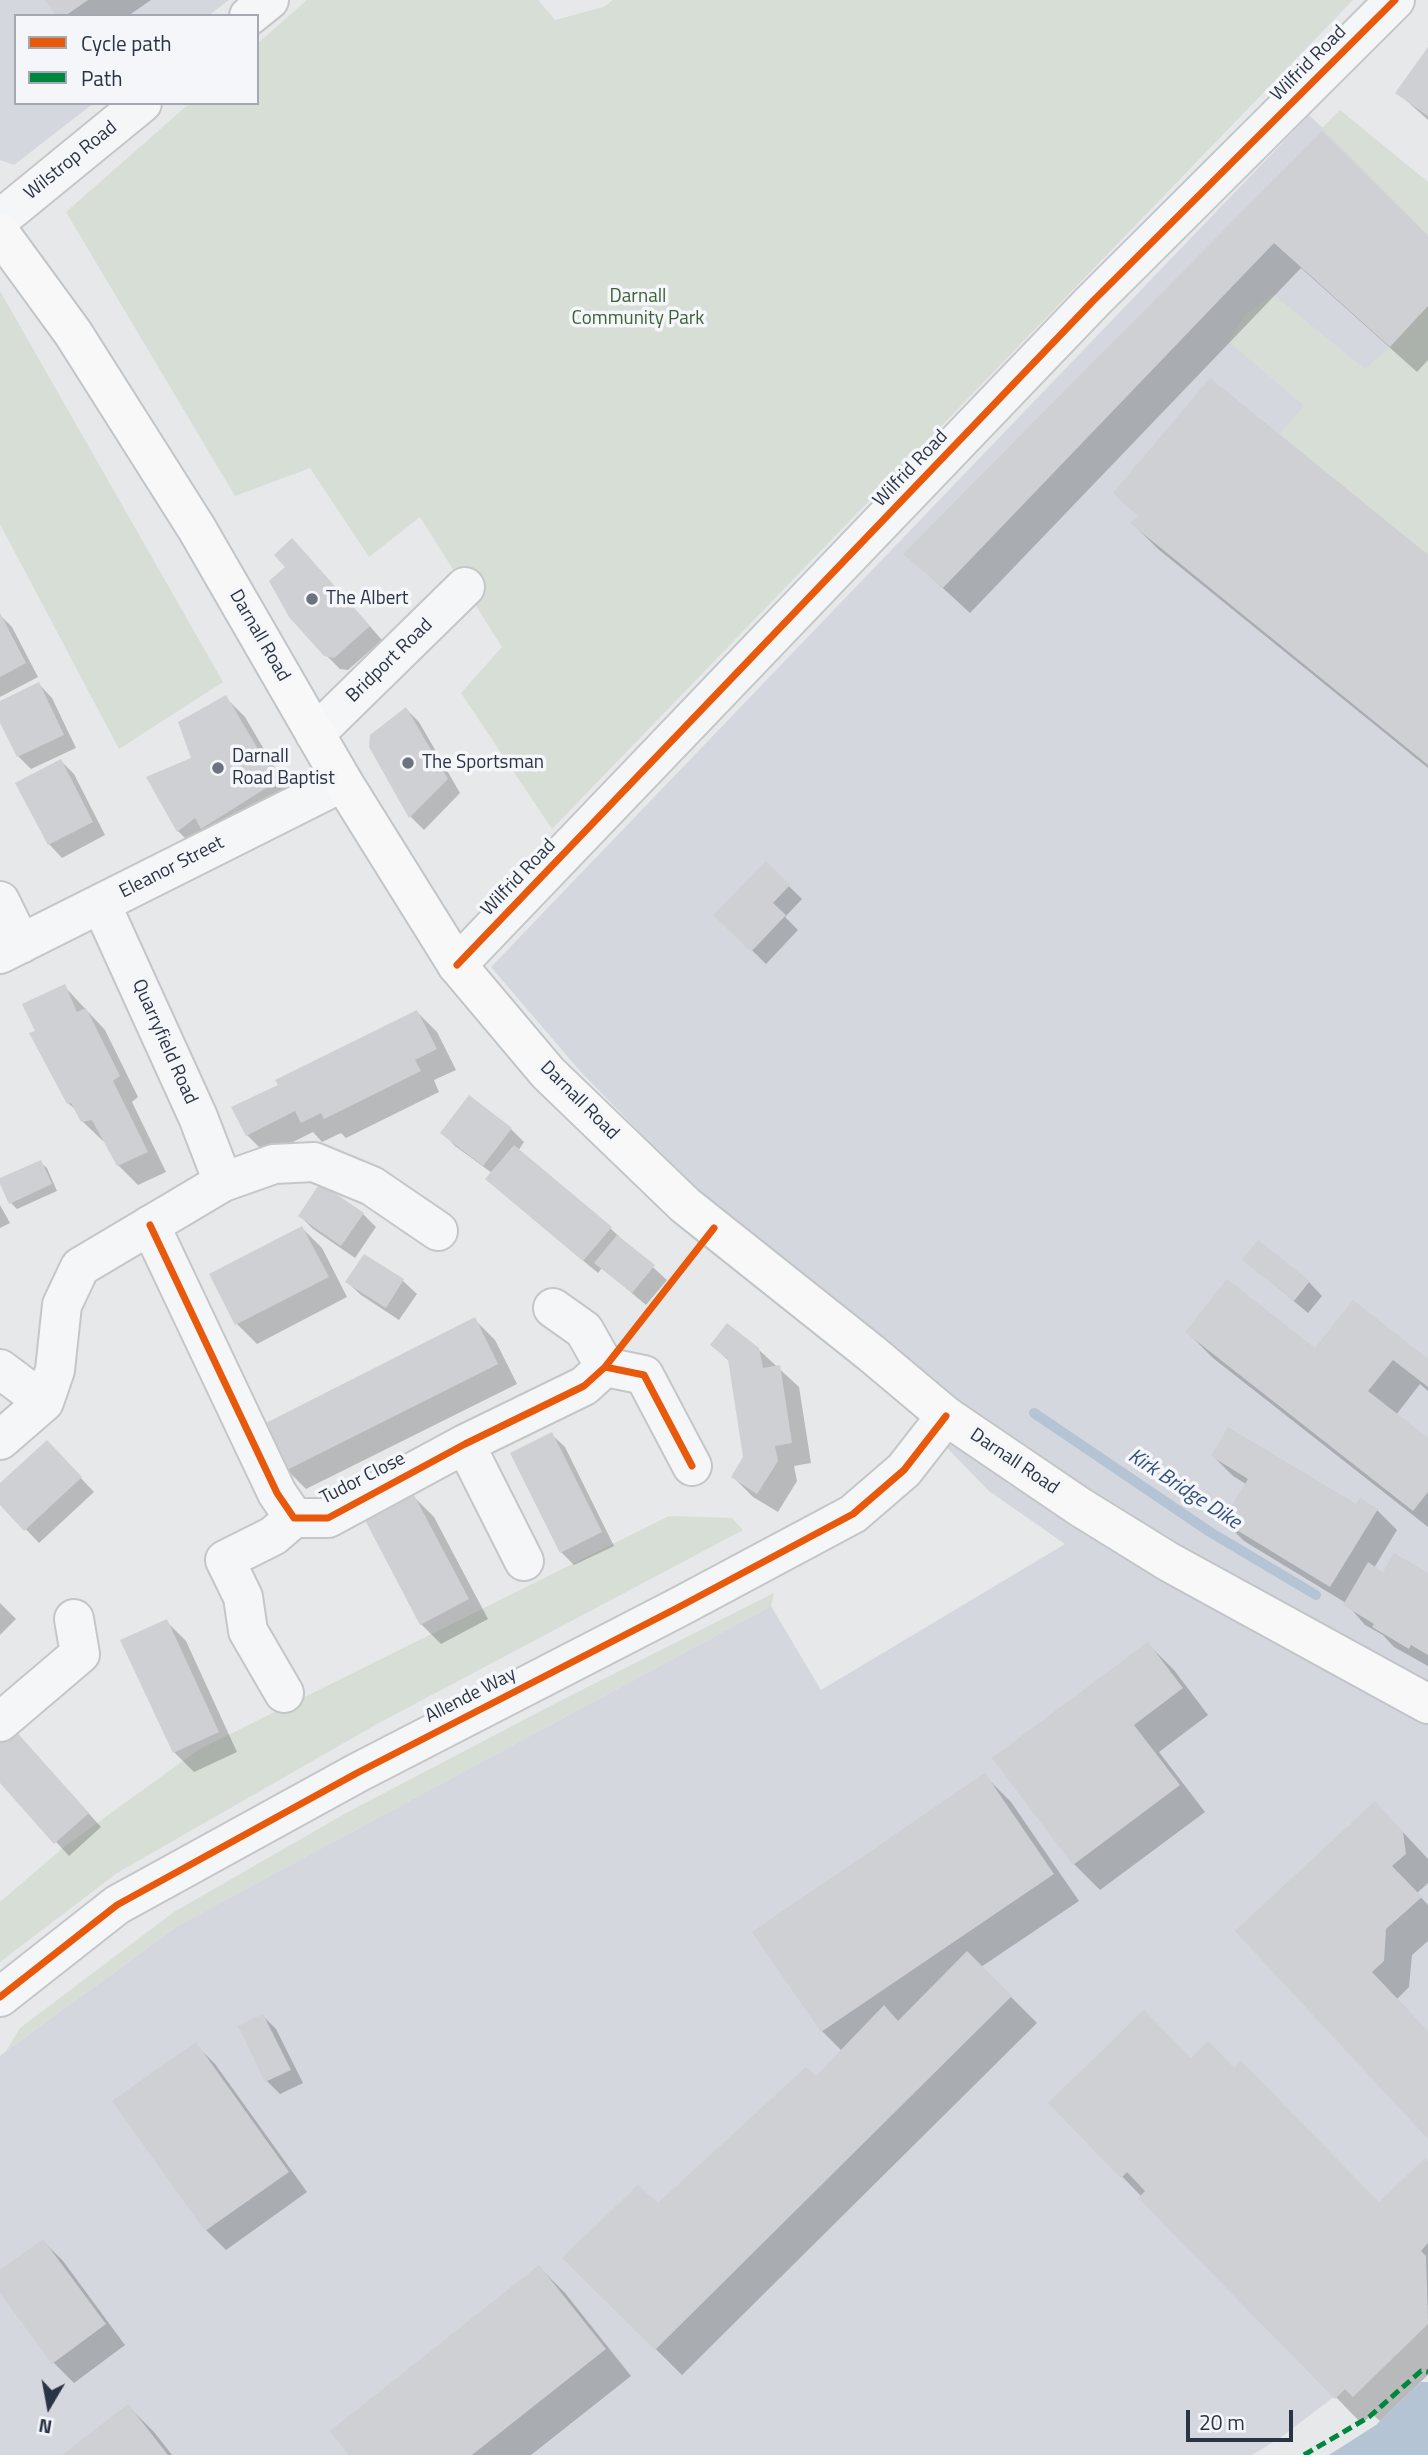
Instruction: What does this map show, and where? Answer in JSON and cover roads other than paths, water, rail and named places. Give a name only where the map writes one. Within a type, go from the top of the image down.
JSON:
[{"type":"main road","name":"Darnall Road","points":[[0,233],[73,332],[197,529],[343,782],[457,965],[548,1073],[685,1205],[861,1344],[946,1416],[1080,1507],[1169,1562],[1428,1704]]},
{"type":"street","points":[[252,14],[269,0]]},
{"type":"street","name":"Wilfrid Road","points":[[457,965],[1092,302],[1395,0]]},
{"type":"street","name":"Wilstrop Road","points":[[0,219],[140,105]]},
{"type":"street","name":"Bridport Road","points":[[315,734],[466,587]]},
{"type":"street","name":"Eleanor Street","points":[[10,949],[343,782]]},
{"type":"street","points":[[0,901],[10,949]]},
{"type":"street","name":"Quarryfield Road","points":[[101,904],[198,1117],[223,1182]]},
{"type":"street","points":[[0,1440],[44,1402],[55,1370],[62,1305],[80,1267],[223,1182],[274,1164],[314,1162],[372,1186],[438,1231]]},
{"type":"street","points":[[150,1225],[277,1493],[294,1518],[273,1536],[225,1560],[243,1597],[248,1630],[284,1693]]},
{"type":"street","points":[[553,1308],[584,1330],[605,1367],[644,1375],[692,1466]]},
{"type":"street","name":"Tudor Close","points":[[294,1518],[328,1518],[465,1444],[584,1386],[605,1367]]},
{"type":"street","points":[[0,1369],[44,1402]]},
{"type":"street","name":"Allende Way","points":[[0,1997],[117,1905],[358,1773],[853,1514],[904,1470],[946,1416]]},
{"type":"street","points":[[465,1444],[524,1561]]},
{"type":"street","points":[[0,1722],[80,1654],[74,1619]]},
{"type":"water","points":[[1421,2382],[1428,2382],[1428,2455],[1329,2455],[1376,2425]]},
{"type":"waterway","name":"Kirk Bridge Dike","points":[[1034,1413],[1210,1532],[1316,1595]]},
{"type":"place","name":"The Albert","points":[[312,599]]},
{"type":"place","name":"The Sportsman","points":[[408,763]]},
{"type":"place","name":"Darnall Road Baptist","points":[[218,768]]},
{"type":"park label","name":"Darnall Community Park","points":[[638,308]]}]
